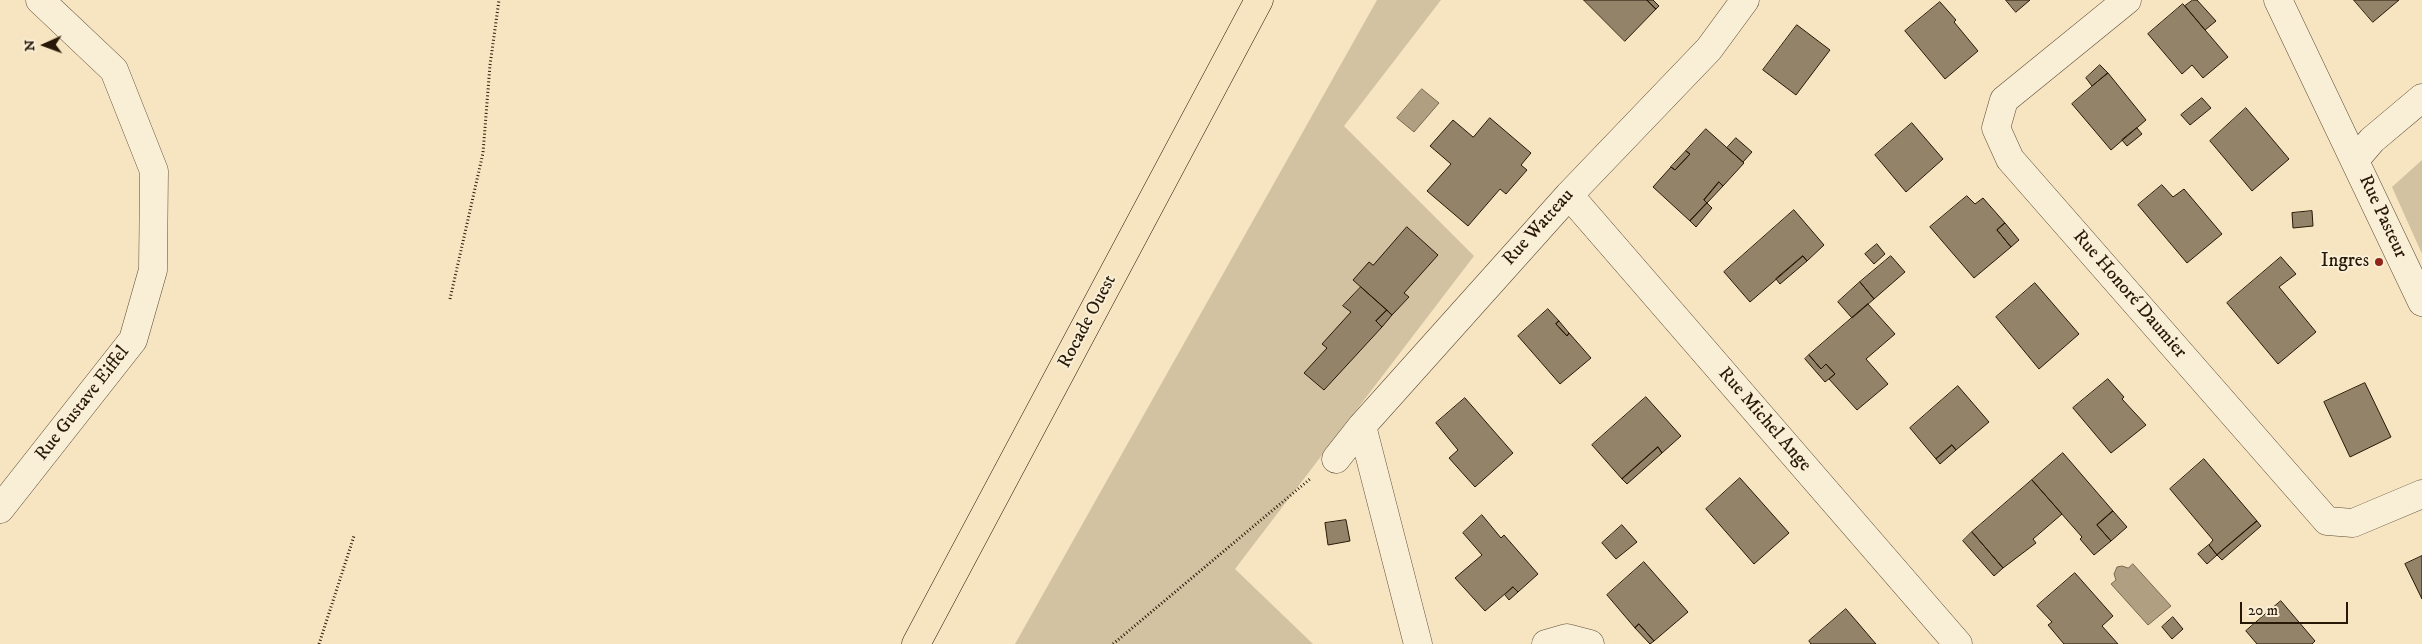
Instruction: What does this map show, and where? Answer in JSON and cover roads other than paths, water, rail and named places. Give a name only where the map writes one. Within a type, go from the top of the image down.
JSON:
[{"type":"main road","name":"Rocade Ouest","points":[[916,644],[1259,0]]},
{"type":"street","name":"Rue Gustave Eiffel","points":[[0,509],[133,340],[153,270],[154,171],[114,70],[40,0]]},
{"type":"street","name":"Rue Watteau","points":[[1336,459],[1362,426],[1569,194],[1709,49],[1745,0]]},
{"type":"street","name":"Rue Honoré Daumier","points":[[2127,0],[2004,100],[1996,128],[2010,159],[2326,521],[2353,523],[2422,494]]},
{"type":"street","name":"Rue Pasteur","points":[[2278,0],[2422,302]]},
{"type":"street","points":[[2355,160],[2372,140],[2422,98]]},
{"type":"street","name":"Rue Michel Ange","points":[[1569,194],[1958,644]]},
{"type":"street","points":[[1362,426],[1418,644]]},
{"type":"street","points":[[1546,644],[1567,638],[1590,644]]},
{"type":"place","name":"Ingres","points":[[2379,262]]}]
